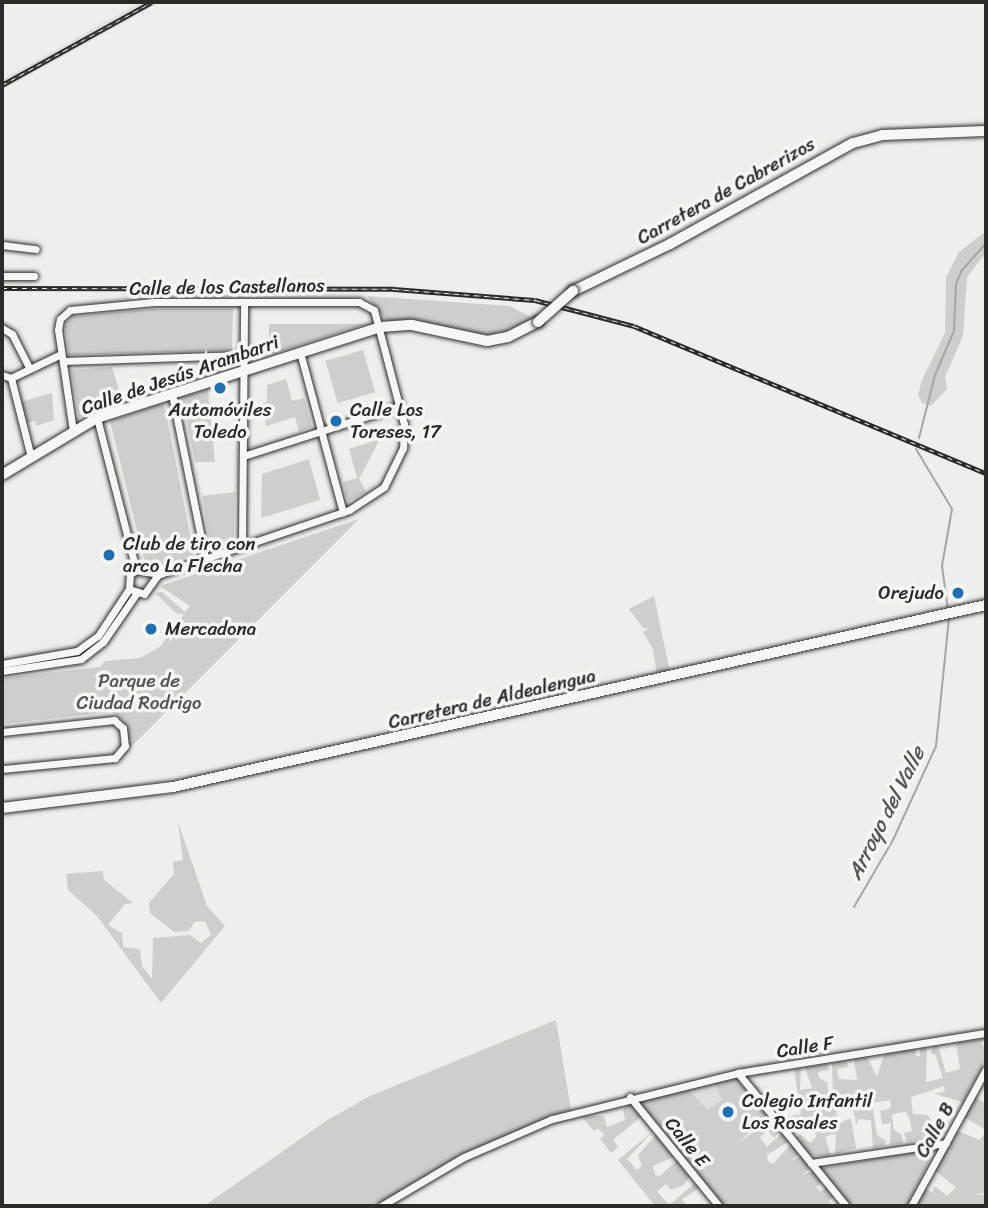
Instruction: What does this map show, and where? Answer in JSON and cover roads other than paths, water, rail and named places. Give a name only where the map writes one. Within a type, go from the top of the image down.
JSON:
[{"type":"street","name":"Carretera de Cabrerizos","points":[[380,327],[412,325],[487,341],[508,337],[538,322],[573,291],[670,244],[853,143],[882,135],[986,131]]},
{"type":"street","points":[[2,245],[36,249]]},
{"type":"street","points":[[2,276],[34,276]]},
{"type":"street","points":[[242,544],[244,302]]},
{"type":"street","name":"Calle de los Castellanos","points":[[62,357],[58,330],[63,315],[78,307],[359,302],[372,307],[380,327]]},
{"type":"street","points":[[136,570],[158,575],[242,544],[343,512],[370,499],[394,471],[403,448],[400,406],[380,327]]},
{"type":"street","name":"Calle de Jesús Arambarri","points":[[2,475],[97,418],[380,327]]},
{"type":"street","points":[[2,328],[12,334],[30,369]]},
{"type":"street","points":[[300,352],[343,512]]},
{"type":"street","points":[[2,375],[11,378],[62,357],[244,355]]},
{"type":"street","points":[[62,357],[74,431]]},
{"type":"street","points":[[11,378],[31,457]]},
{"type":"street","points":[[172,394],[205,558]]},
{"type":"street","points":[[243,456],[400,406]]},
{"type":"street","points":[[97,418],[136,570]]},
{"type":"street","points":[[133,592],[127,582],[136,570]]},
{"type":"street","points":[[146,572],[152,584]]},
{"type":"street","points":[[2,664],[77,651],[97,636],[133,592],[148,591],[158,575]]},
{"type":"street","points":[[2,671],[81,659],[103,642],[133,592]]},
{"type":"street","name":"Carretera de Aldealengua","points":[[2,808],[161,789],[986,605]]},
{"type":"street","points":[[2,732],[114,720],[122,726],[125,737],[125,749],[118,757],[2,769]]},
{"type":"street","name":"Calle F","points":[[380,1206],[464,1157],[526,1129],[630,1097],[738,1073],[986,1033]]},
{"type":"street","name":"Calle B","points":[[911,1206],[986,1069]]},
{"type":"street","points":[[738,1073],[846,1206]]},
{"type":"street","name":"Calle E","points":[[630,1097],[719,1206]]},
{"type":"street","points":[[811,1163],[946,1143]]},
{"type":"waterway","name":"Arroyo del Valle","points":[[919,438],[935,375],[954,331],[956,284],[962,270],[986,243]]},
{"type":"waterway","name":"Arroyo del Valle","points":[[916,449],[952,509],[942,566],[948,610]]},
{"type":"waterway","name":"Arroyo del Valle","points":[[854,907],[893,840],[936,746],[949,619]]},
{"type":"railway","points":[[2,85],[152,2]]},
{"type":"railway","points":[[2,288],[394,289],[535,300],[634,326],[986,473]]},
{"type":"place","name":"Automóviles Toledo","points":[[220,388]]},
{"type":"place","name":"Calle Los Toreses, 17","points":[[336,421]]},
{"type":"place","name":"Club de tiro con arco La Flecha","points":[[109,555]]},
{"type":"place","name":"Orejudo","points":[[958,593]]},
{"type":"place","name":"Mercadona","points":[[151,629]]},
{"type":"place","name":"Colegio Infantil Los Rosales","points":[[728,1112]]},
{"type":"park label","name":"Parque de Ciudad Rodrigo","points":[[139,692]]}]
